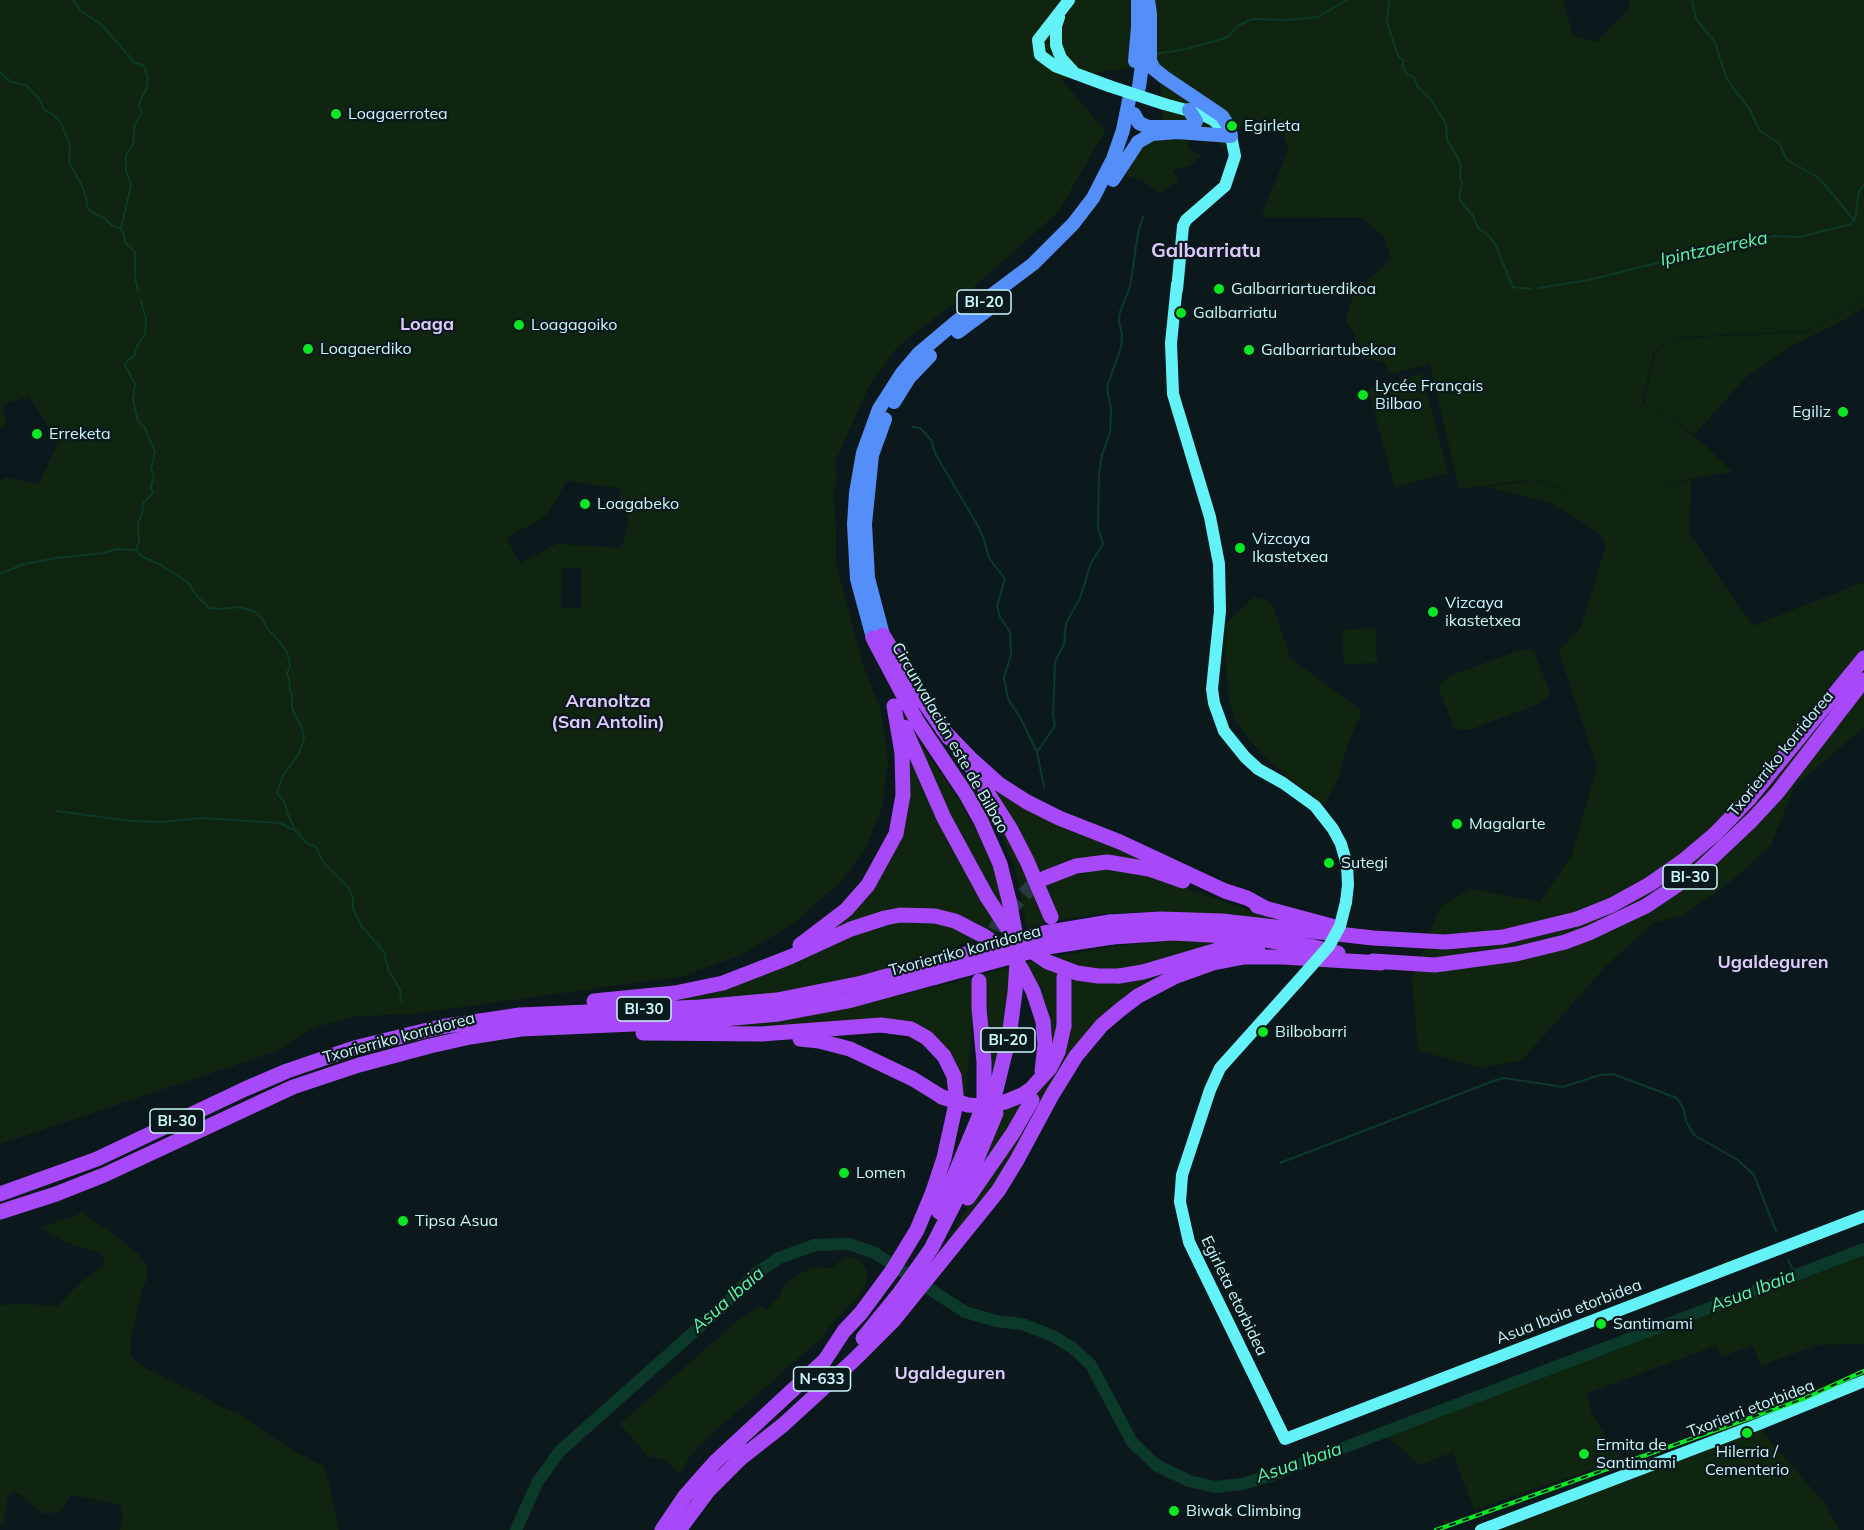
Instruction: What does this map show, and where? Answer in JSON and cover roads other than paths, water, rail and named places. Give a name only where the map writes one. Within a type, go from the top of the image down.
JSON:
[{"type":"highway","points":[[742,976],[797,947],[846,910],[868,885],[896,834],[903,795],[902,753],[878,637]]},
{"type":"highway","points":[[878,637],[976,773],[1027,861],[1051,917]]},
{"type":"highway","name":"Circunvalación este de Bilbao","points":[[878,637],[917,721],[981,820],[1000,864],[1009,900],[1018,948],[1015,992],[1009,1036],[991,1105]]},
{"type":"highway","name":"Txorierriko korridorea","points":[[1111,930],[1161,919],[1222,921],[1372,938],[1445,942],[1503,937],[1563,924],[1593,913],[1635,892],[1664,875],[1692,854],[1736,813],[1864,658]]},
{"type":"highway","name":"Txorierriko korridorea","points":[[0,1212],[56,1194],[104,1175],[293,1087],[359,1065],[430,1046],[521,1029],[701,1021],[779,1014],[865,997],[934,970],[1044,933],[1111,930],[1244,937],[1314,947],[1381,963],[1435,965],[1495,959],[1565,942],[1646,906],[1698,871],[1777,793],[1864,680]]},
{"type":"highway","points":[[894,706],[944,818],[987,897],[1006,926],[1027,948],[1048,962],[1077,973],[1119,976],[1143,972],[1198,954],[1239,947],[1264,946],[1348,955]]},
{"type":"highway","points":[[943,730],[970,758],[1013,795],[1059,818],[1120,842],[1267,909]]},
{"type":"highway","points":[[1045,878],[1076,866],[1107,862],[1122,864],[1163,873],[1240,901],[1372,938]]},
{"type":"highway","points":[[354,1048],[397,1032],[476,1012],[531,1005],[634,998],[709,987],[790,957],[851,929],[885,918],[919,915],[955,921],[984,936],[1014,958],[1033,991],[1043,1021],[1045,1045],[1042,1071]]},
{"type":"highway","points":[[929,1244],[979,1216],[1006,1178],[1076,1056],[1102,1025],[1138,996],[1189,971],[1244,957],[1381,963]]},
{"type":"highway","name":"Txorierriko korridorea","points":[[0,1194],[37,1183],[97,1159],[287,1071],[354,1048],[440,1027],[520,1015],[700,1007],[777,1000],[934,970]]},
{"type":"highway","points":[[761,1034],[819,1041],[850,1049],[951,1100],[968,1105],[983,1106],[1005,1102],[1031,1089],[1050,1068],[1058,1052],[1064,1026],[1064,977]]},
{"type":"highway","points":[[679,1530],[708,1491],[741,1458],[783,1425],[855,1359],[894,1293],[929,1244],[976,1161],[991,1105],[984,1062],[979,981]]},
{"type":"highway","points":[[430,1046],[502,1038],[615,1033],[761,1034],[881,1025],[911,1029],[927,1038],[945,1056],[954,1076],[944,1158],[932,1194],[929,1244]]},
{"type":"highway","points":[[929,1244],[946,1234],[973,1189],[1013,1133],[1032,1100]]},
{"type":"highway","points":[[894,1293],[929,1244],[939,1212],[958,1185],[991,1105]]},
{"type":"highway","name":"N-633","points":[[662,1530],[685,1496],[715,1462],[825,1360],[844,1331],[861,1313],[894,1293]]},
{"type":"main road","points":[[1132,0],[1134,18],[1138,27]]},
{"type":"main road","points":[[1138,0],[1135,86],[1145,34],[1147,0]]},
{"type":"main road","points":[[1113,180],[1138,142],[1152,134],[1177,132],[1231,136],[1229,127],[1222,116],[1154,69],[1150,61],[1150,14],[1147,0]]},
{"type":"main road","points":[[1133,105],[1139,123],[1148,127],[1193,127],[1196,121],[1189,110]]},
{"type":"main road","name":"Circunvalación este de Bilbao","points":[[878,637],[868,578],[865,524],[867,485],[872,455],[888,414],[909,378],[926,360],[962,328],[1030,278],[1072,238],[1090,217],[1113,180],[1126,146],[1133,105]]},
{"type":"main road","name":"Circunvalación este de Bilbao","points":[[878,637],[857,579],[854,517],[863,453],[879,409],[902,373],[919,353],[957,321],[1033,264],[1073,224],[1093,198],[1110,165],[1133,105]]},
{"type":"street","points":[[1066,4],[1038,40],[1038,47],[1044,59],[1055,66],[1109,86],[1189,110],[1214,120],[1231,136]]},
{"type":"street","points":[[1066,4],[1056,26],[1056,45],[1065,63],[1078,74]]},
{"type":"street","name":"Egirleta etorbidea","points":[[1231,136],[1235,156],[1225,186],[1186,220],[1183,226],[1177,284],[1175,343],[1179,416],[1213,526],[1220,573],[1216,647],[1219,689],[1228,721],[1246,749],[1283,783],[1322,813],[1339,838],[1347,865],[1348,885],[1340,926],[1329,946],[1220,1068],[1210,1090],[1182,1174],[1180,1192],[1181,1214],[1189,1242],[1285,1439]]},
{"type":"street","name":"Asua Ibaia etorbidea","points":[[1285,1439],[1864,1216]]},
{"type":"street","name":"Txorierri etorbidea","points":[[1481,1530],[1770,1420],[1864,1381]]},
{"type":"waterway","points":[[73,0],[81,11],[101,24],[134,62],[144,66],[148,77],[146,90],[139,106],[142,114],[135,123],[133,144],[126,155],[126,171],[131,185],[121,228]]},
{"type":"waterway","points":[[1155,54],[1187,49],[1228,37],[1236,27],[1252,19],[1287,20],[1318,17],[1347,0]]},
{"type":"waterway","name":"Ipintzaerreka","points":[[1389,0],[1387,22],[1398,56],[1404,61],[1402,66],[1407,74],[1414,77],[1417,86],[1431,100],[1446,124],[1447,140],[1459,160],[1462,183],[1459,199],[1473,216],[1478,228],[1495,244],[1513,287],[1530,289]]},
{"type":"waterway","points":[[1692,0],[1696,19],[1715,42],[1726,77],[1749,108],[1760,131],[1779,143],[1787,160],[1819,178],[1854,220]]},
{"type":"waterway","points":[[0,72],[11,82],[26,85],[40,100],[44,110],[54,115],[61,123],[70,146],[69,162],[84,190],[88,208],[112,226],[118,227],[123,232],[125,242],[135,252],[135,277],[138,291]]},
{"type":"waterway","name":"Ipintzaerreka","points":[[1538,288],[1589,280],[1677,258],[1684,253],[1697,255],[1774,236],[1799,237],[1851,224],[1855,219],[1859,192],[1864,185]]},
{"type":"waterway","points":[[1037,752],[1055,726],[1053,715],[1055,662],[1064,644],[1066,623],[1080,598],[1091,563],[1103,544],[1098,528],[1099,473],[1110,432],[1111,409],[1107,387],[1121,347],[1120,312],[1130,287],[1138,233],[1143,217]]},
{"type":"waterway","points":[[141,301],[146,319],[145,335],[138,344],[134,356],[125,365],[135,384],[133,399],[138,421],[145,428],[155,452],[151,468],[154,474],[151,488],[153,493],[143,503],[138,523],[139,541],[136,550],[141,556],[159,564],[189,583],[195,594],[209,608],[239,607],[254,611],[287,652],[290,665],[287,674],[292,694],[292,708],[303,731],[304,739],[298,755],[282,777],[277,793],[285,803],[296,831],[308,844],[316,847],[323,862],[348,887],[353,898],[353,909],[362,927],[384,952],[388,969],[400,990],[401,1001]]},
{"type":"waterway","points":[[913,427],[920,428],[931,440],[936,455],[978,526],[989,558],[1005,579],[997,606],[1000,617],[1010,632],[1011,655],[1004,677],[1008,699],[1021,719],[1037,752],[1044,787]]},
{"type":"waterway","points":[[0,574],[24,564],[57,558],[104,553],[116,549],[135,550]]},
{"type":"waterway","points":[[56,811],[131,821],[163,822],[201,818],[280,823],[296,831]]},
{"type":"waterway","points":[[1280,1163],[1496,1080],[1504,1078],[1563,1087],[1600,1075],[1613,1074],[1677,1098],[1694,1135],[1738,1160],[1754,1175],[1776,1231]]},
{"type":"waterway","name":"Asua Ibaia","points":[[516,1530],[537,1483],[560,1451],[724,1305],[755,1274],[779,1258],[815,1245],[849,1244],[875,1253],[965,1312],[996,1321],[1022,1324],[1053,1336],[1074,1349],[1091,1365],[1132,1442],[1156,1465],[1189,1481],[1215,1487],[1242,1484],[1272,1475],[1864,1249]]},
{"type":"waterway","points":[[1788,1260],[1795,1274]]},
{"type":"tunnel","points":[[986,951],[997,926],[1009,910],[1031,887],[1045,878]]},
{"type":"railway","points":[[1436,1530],[1803,1399],[1864,1371]]},
{"type":"place","name":"Loagaerrotea","points":[[336,114]]},
{"type":"place","name":"Egirleta","points":[[1232,126]]},
{"type":"place","name":"Galbarriartuerdikoa","points":[[1219,289]]},
{"type":"place","name":"Galbarriatu","points":[[1181,313]]},
{"type":"place","name":"Loagagoiko","points":[[519,325]]},
{"type":"place","name":"Loagaerdiko","points":[[308,349]]},
{"type":"place","name":"Galbarriartubekoa","points":[[1249,350]]},
{"type":"place","name":"Lycée Français Bilbao","points":[[1363,395]]},
{"type":"place","name":"Egiliz","points":[[1843,412]]},
{"type":"place","name":"Erreketa","points":[[37,434]]},
{"type":"place","name":"Loagabeko","points":[[585,504]]},
{"type":"place","name":"Vizcaya Ikastetxea","points":[[1240,548]]},
{"type":"place","name":"Vizcaya ikastetxea","points":[[1433,612]]},
{"type":"place","name":"Magalarte","points":[[1457,824]]},
{"type":"place","name":"Sutegi","points":[[1329,863]]},
{"type":"place","name":"Bilbobarri","points":[[1263,1032]]},
{"type":"place","name":"Lomen","points":[[844,1173]]},
{"type":"place","name":"Tipsa Asua","points":[[403,1221]]},
{"type":"place","name":"Santimami","points":[[1601,1324]]},
{"type":"place","name":"Hilerria / Cementerio","points":[[1747,1433]]},
{"type":"place","name":"Ermita de Santimami","points":[[1584,1454]]},
{"type":"place","name":"Biwak Climbing","points":[[1174,1511]]},
{"type":"district","name":"Galbarriatu","points":[[1206,251]]},
{"type":"district","name":"Loaga","points":[[427,325]]},
{"type":"district","name":"Aranoltza (San Antolin)","points":[[608,712]]},
{"type":"district","name":"Ugaldeguren","points":[[1773,963]]},
{"type":"district","name":"Ugaldeguren","points":[[950,1374]]}]
